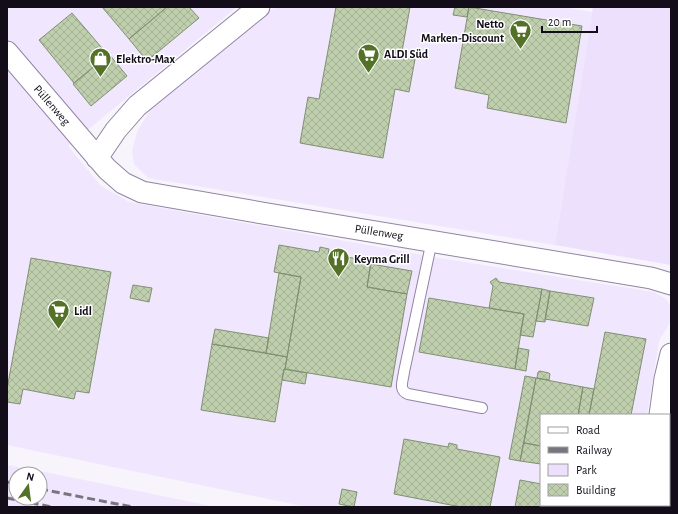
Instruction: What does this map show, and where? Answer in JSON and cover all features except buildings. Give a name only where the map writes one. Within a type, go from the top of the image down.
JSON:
[{"type":"street","points":[[97,158],[116,130],[138,106],[259,7]]},
{"type":"street","name":"Püllenweg","points":[[7,52],[97,158],[123,183],[142,192],[651,278],[671,284]]},
{"type":"street","points":[[660,414],[665,379],[671,354]]},
{"type":"lane","points":[[432,240],[404,372],[402,389],[408,394],[482,408]]},
{"type":"shaded area","points":[[7,7],[237,7],[68,146],[100,185],[129,202],[439,258],[654,292],[667,300],[671,308],[669,324],[659,341],[647,414],[540,414],[540,506],[633,507],[307,507],[7,445]]},
{"type":"shaded area","points":[[275,7],[563,7],[592,12],[555,245],[148,178],[134,164],[132,151],[137,132],[150,110]]},
{"type":"shaded area","points":[[7,465],[12,466],[8,466],[8,506],[48,506],[48,473],[216,507],[7,507]]},
{"type":"green space","points":[[593,7],[671,7],[671,265],[555,245]]},
{"type":"railway","points":[[48,491],[133,507]]},
{"type":"railway","points":[[7,498],[52,507]]},
{"type":"place","name":"Netto Marken-Discount","points":[[520,50]]},
{"type":"place","name":"ALDI Süd","points":[[368,74]]},
{"type":"place","name":"Elektro-Max","points":[[101,78]]},
{"type":"place","name":"Keyma Grill","points":[[339,278]]},
{"type":"place","name":"Lidl","points":[[59,330]]}]
